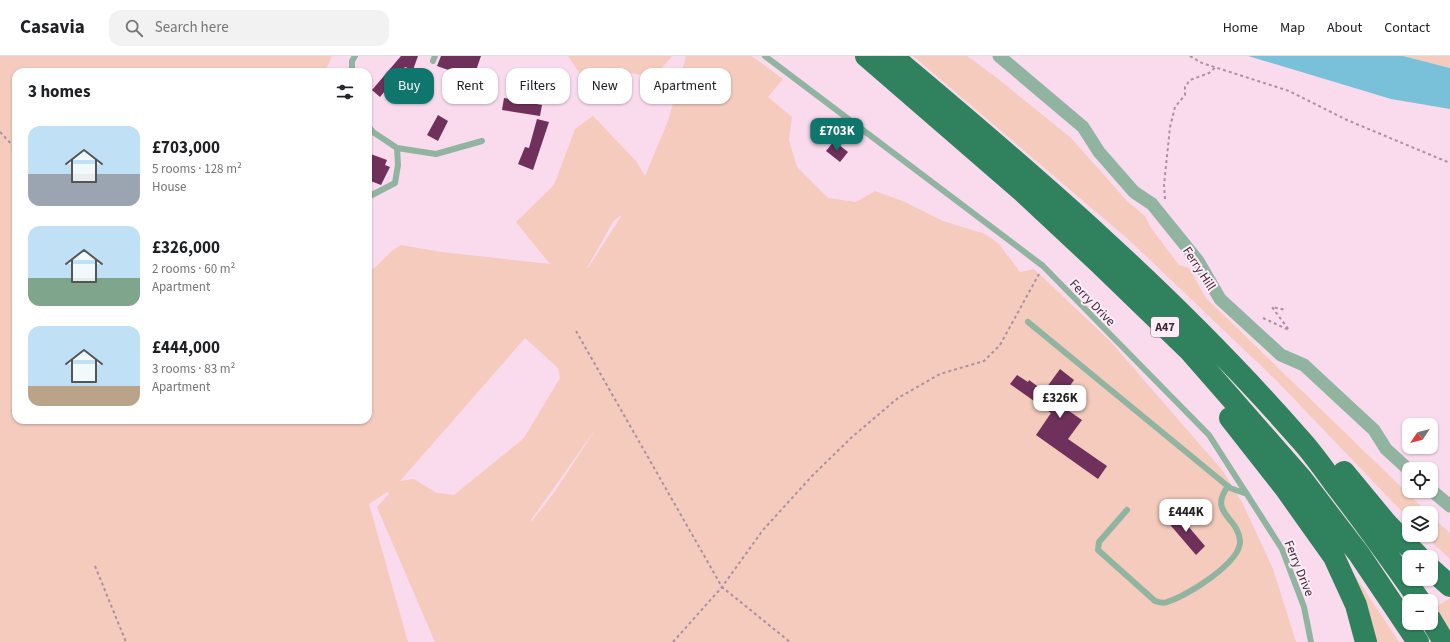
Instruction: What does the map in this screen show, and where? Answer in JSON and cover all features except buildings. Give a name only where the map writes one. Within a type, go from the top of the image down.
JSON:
[{"type":"highway","name":"A47","points":[[866,56],[1023,192],[1099,262],[1189,350],[1301,478],[1359,554],[1418,642]]},
{"type":"highway","name":"A47","points":[[892,56],[1005,151],[1121,255],[1226,344],[1306,428],[1387,524],[1412,550]]},
{"type":"highway","name":"A47","points":[[1121,255],[1220,352],[1300,439],[1375,536],[1415,594]]},
{"type":"highway","name":"A47","points":[[1099,262],[1240,430],[1334,556],[1356,606],[1366,642]]},
{"type":"highway","points":[[1438,575],[1450,586]]},
{"type":"highway","points":[[1437,630],[1444,642]]},
{"type":"street","name":"Ferry Hill","points":[[999,56],[1083,127],[1099,152],[1134,192],[1152,204],[1198,262],[1220,299],[1281,355],[1304,365],[1374,430],[1386,449],[1402,464]]},
{"type":"street","points":[[1438,496],[1450,506]]},
{"type":"lane","points":[[352,68],[352,61],[355,56]]},
{"type":"lane","name":"Ferry Drive","points":[[765,56],[1043,266],[1209,435],[1282,549],[1304,607],[1311,642]]},
{"type":"lane","points":[[372,131],[397,148],[436,154],[482,141]]},
{"type":"lane","points":[[372,195],[395,183],[398,165],[397,148]]},
{"type":"lane","points":[[1028,322],[1228,486],[1247,494]]},
{"type":"lane","points":[[1127,510],[1099,542],[1098,550],[1155,601],[1166,602],[1188,592],[1224,568],[1238,549],[1240,541],[1237,533],[1223,511],[1221,502],[1222,496],[1228,486]]},
{"type":"path","points":[[1190,56],[1202,62],[1289,91],[1347,120],[1450,164]]},
{"type":"path","points":[[1164,185],[1170,127],[1175,107],[1185,95],[1185,87],[1190,80],[1209,73],[1217,66]]},
{"type":"path","points":[[0,132],[12,145]]},
{"type":"path","points":[[673,642],[722,587],[763,530],[812,476],[852,437],[898,398],[940,374],[984,361],[1000,345],[1020,308],[1033,288],[1043,266]]},
{"type":"path","points":[[1263,318],[1289,330],[1272,307],[1286,310]]},
{"type":"path","points":[[576,331],[722,587],[790,642]]},
{"type":"path","points":[[95,566],[126,642]]},
{"type":"shaded area","points":[[0,56],[332,56],[327,68],[12,68],[12,424],[372,424],[372,270],[393,250],[401,245],[441,252],[550,264],[516,222],[554,185],[575,129],[593,116],[636,161],[645,176],[668,121],[673,104],[731,104],[731,68],[683,68],[686,56],[752,56],[783,79],[768,97],[792,117],[789,140],[797,167],[828,198],[856,202],[875,191],[905,202],[943,221],[985,234],[999,244],[1020,272],[1034,269],[1110,341],[1222,470],[1242,502],[1273,569],[1296,642],[435,642],[377,507],[389,494],[387,492],[369,504],[408,642],[0,642]],"holes":[[[622,215],[588,268],[614,220]],[[525,338],[558,368],[560,378],[524,438],[454,495],[437,493],[414,479],[400,481]],[[597,427],[554,493],[532,521],[531,520]]]},
{"type":"shaded area","points":[[568,56],[672,56],[662,68],[640,68],[640,75],[632,73],[632,68],[578,68],[578,71]]},
{"type":"shaded area","points":[[913,56],[967,56],[997,78],[1071,138],[1127,201],[1145,216],[1151,228],[1179,265],[1189,268],[1206,298],[1402,488],[1402,498],[1413,498],[1421,506],[1402,506],[1402,512],[1275,379],[1128,239]]},
{"type":"shaded area","points":[[1403,56],[1450,56],[1450,68],[1408,57]]},
{"type":"shaded area","points":[[1438,522],[1450,533],[1450,559],[1432,542],[1438,542]]},
{"type":"shaded area","points":[[1343,558],[1399,642],[1374,642]]},
{"type":"shaded area","points":[[1450,598],[1450,631],[1438,610],[1438,606]]},
{"type":"water","points":[[1248,56],[1403,56],[1450,68],[1450,109],[1391,99]]}]
